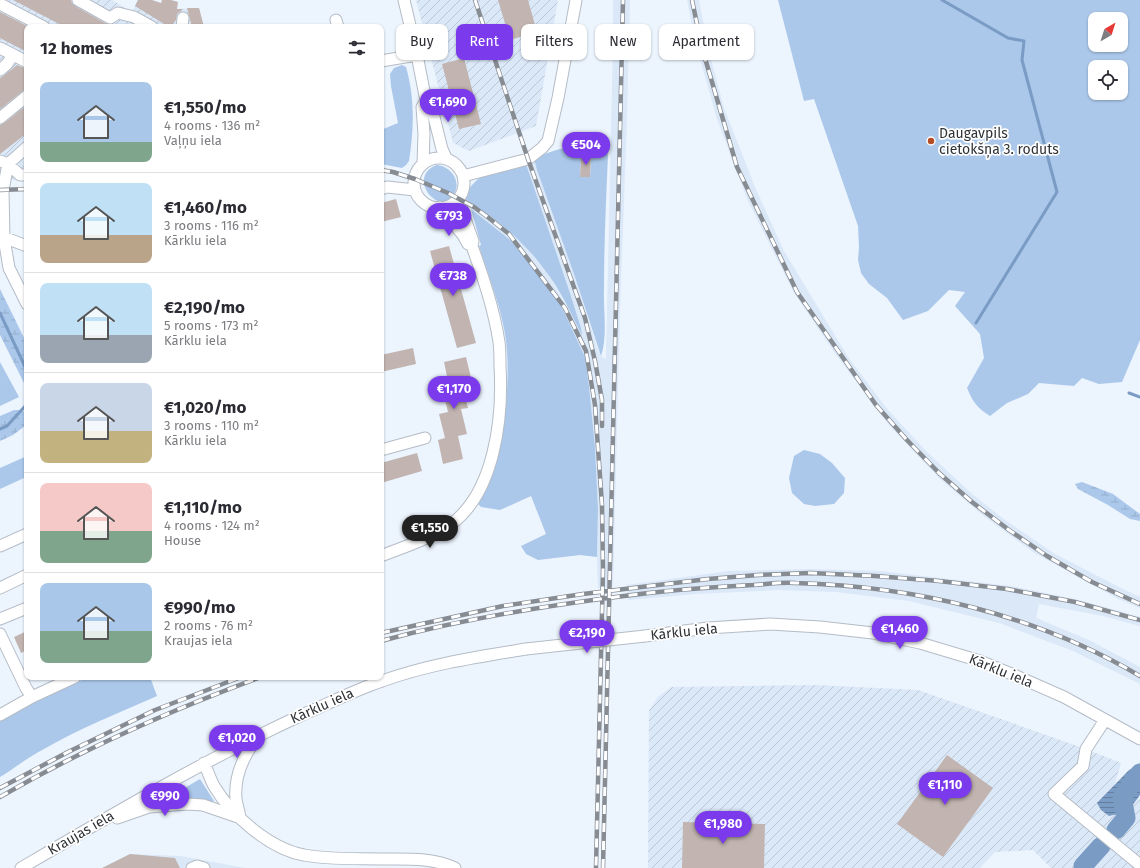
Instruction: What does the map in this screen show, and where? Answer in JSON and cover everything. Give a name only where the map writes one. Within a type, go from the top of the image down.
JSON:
[{"type":"street","points":[[78,0],[110,22],[118,13],[134,17],[147,24]]},
{"type":"street","points":[[404,0],[410,24]]},
{"type":"street","points":[[463,176],[528,159],[548,141],[558,98],[576,0]]},
{"type":"street","points":[[0,4],[38,24]]},
{"type":"street","points":[[0,48],[24,60]]},
{"type":"street","points":[[0,70],[8,64],[13,55]]},
{"type":"street","points":[[384,60],[396,58]]},
{"type":"street","points":[[418,60],[426,101],[432,108],[442,149],[446,158]]},
{"type":"street","points":[[0,118],[24,98]]},
{"type":"street","points":[[423,164],[424,134],[422,107],[426,101]]},
{"type":"street","points":[[4,162],[24,149]]},
{"type":"street","points":[[446,158],[454,162],[460,168],[463,176],[463,192],[454,203],[447,206],[440,208],[424,202],[419,197],[416,190],[416,173],[423,164],[430,159],[446,158]]},
{"type":"street","points":[[4,162],[20,175],[24,175]]},
{"type":"street","points":[[4,162],[2,237],[9,268],[24,298]]},
{"type":"street","points":[[384,188],[416,190]]},
{"type":"street","points":[[384,555],[431,536],[450,525],[462,515],[479,491],[493,450],[498,422],[501,386],[499,343],[483,278],[472,246],[473,241],[459,198]]},
{"type":"street","points":[[440,208],[463,235],[468,244],[472,246]]},
{"type":"street","points":[[2,237],[24,245]]},
{"type":"street","points":[[384,449],[425,438]]},
{"type":"street","points":[[0,546],[24,535]]},
{"type":"street","points":[[0,588],[24,576]]},
{"type":"street","points":[[0,619],[24,609]]},
{"type":"street","name":"Kārklu iela","points":[[204,763],[343,696],[381,681],[418,670],[467,659],[526,650],[708,628],[770,624],[820,627],[873,633],[920,643],[980,661],[1014,674],[1064,697],[1140,739]]},
{"type":"street","points":[[0,634],[26,688],[32,697]]},
{"type":"street","points":[[0,715],[32,697],[69,680]]},
{"type":"street","points":[[1105,720],[1086,749],[1083,766],[1054,794],[1140,865]]},
{"type":"street","points":[[240,818],[236,799],[236,785],[241,764],[249,749],[260,735]]},
{"type":"street","points":[[204,763],[214,786],[228,805],[240,818],[262,837],[284,850],[303,855],[323,857],[426,860],[445,863],[455,868]]},
{"type":"street","name":"Kraujas iela","points":[[21,868],[204,763]]},
{"type":"street","points":[[92,826],[149,807],[187,804],[203,805],[240,818]]},
{"type":"street","points":[[192,868],[197,866],[204,868]]},
{"type":"shaded area","points":[[0,0],[112,0],[132,12],[138,0],[152,0],[177,9],[199,8],[203,24],[24,24],[24,180],[0,180]]},
{"type":"shaded area","points":[[416,0],[558,0],[554,24],[521,24],[521,60],[548,60],[536,126],[469,151],[453,143],[432,60],[448,60],[448,24],[422,24]]},
{"type":"shaded area","points":[[613,0],[630,0],[629,24],[613,24]]},
{"type":"shaded area","points":[[687,0],[699,0],[704,24],[692,24]]},
{"type":"shaded area","points":[[613,60],[628,60],[613,587],[598,588],[598,509],[595,447],[585,357],[509,239],[471,209],[472,204],[506,229],[527,248],[545,269],[573,317],[581,334],[568,287],[525,161],[534,159],[574,274],[597,347],[601,356],[606,359]]},
{"type":"shaded area","points":[[700,60],[711,60],[724,108],[755,187],[784,251],[848,357],[888,410],[927,452],[971,493],[1005,520],[1055,554],[1140,597],[1140,608],[1118,599],[1033,552],[985,517],[939,478],[889,425],[834,352],[793,291],[748,201],[717,119]]},
{"type":"shaded area","points":[[809,569],[879,571],[1011,586],[1083,601],[1140,617],[1140,626],[1103,616],[1039,604],[1036,618],[1089,640],[1140,667],[1140,684],[1073,651],[999,623],[909,601],[836,592],[778,590],[695,594],[628,600],[627,585],[729,571]]},
{"type":"shaded area","points":[[815,685],[918,690],[1086,749],[1121,763],[1114,787],[1140,799],[1140,868],[1051,868],[1033,850],[995,852],[980,868],[648,868],[649,710],[658,697],[671,687]]},
{"type":"shaded area","points":[[1140,764],[1140,795],[1128,811],[1109,816],[1101,810],[1097,803],[1129,770]]},
{"type":"shaded area","points":[[130,854],[181,856],[245,868],[102,868]]},
{"type":"green space","points":[[778,0],[1140,0],[1140,340],[1122,382],[1099,384],[1082,378],[1074,386],[1039,383],[1028,394],[1007,403],[990,416],[982,410],[973,401],[967,388],[984,358],[980,334],[955,306],[965,292],[949,290],[928,311],[903,320],[887,298],[869,284],[861,273],[858,260],[858,226],[814,99],[804,101]]},
{"type":"green space","points":[[402,65],[406,67],[411,90],[413,114],[409,161],[402,168],[384,165],[384,129],[398,123],[390,74],[394,68]]},
{"type":"green space","points":[[601,141],[606,142],[608,155],[604,255],[605,331],[601,356],[534,159],[562,148],[577,148],[582,150],[584,156],[581,156],[580,177],[590,177],[592,147]]},
{"type":"green space","points":[[525,161],[568,287],[581,328],[582,336],[565,301],[538,261],[518,239],[487,214],[466,200],[466,194],[478,179],[492,172]]},
{"type":"green space","points":[[437,165],[450,171],[456,182],[455,192],[449,200],[441,202],[428,194],[424,178],[428,171]]},
{"type":"green space","points":[[471,209],[509,239],[525,254],[558,299],[585,357],[595,447],[598,509],[597,557],[580,555],[538,560],[526,554],[521,546],[546,534],[531,496],[500,510],[481,507],[478,504],[492,477],[500,449],[505,419],[508,362],[503,323],[479,246],[481,245]]},
{"type":"green space","points":[[0,289],[24,338],[24,383],[0,335]]},
{"type":"green space","points":[[0,362],[19,397],[0,406]]},
{"type":"green space","points":[[14,410],[22,410],[24,412],[24,427],[13,435],[0,441],[0,416]]},
{"type":"green space","points":[[804,450],[820,454],[832,463],[845,478],[844,493],[834,504],[815,506],[804,504],[792,493],[789,478],[794,456]]},
{"type":"green space","points":[[24,457],[24,478],[0,489],[0,468]]},
{"type":"green space","points":[[1082,482],[1113,494],[1140,514],[1140,521],[1130,519],[1078,489],[1075,484]]},
{"type":"green space","points":[[82,680],[151,680],[157,696],[58,741],[32,755],[0,777],[0,721]]},
{"type":"green space","points":[[200,779],[214,801],[213,802],[190,798],[164,800]]},
{"type":"building","points":[[13,0],[71,0],[75,6],[107,24],[59,24]]},
{"type":"building","points":[[138,0],[152,0],[161,3],[162,0],[171,0],[178,2],[177,9],[183,9],[177,14],[176,20],[173,24],[164,24],[135,6]]},
{"type":"building","points":[[498,0],[528,0],[535,24],[521,24],[521,37],[513,39],[513,24],[505,24]]},
{"type":"building","points":[[187,8],[199,8],[203,24],[191,24]]},
{"type":"building","points":[[0,12],[24,24],[24,50],[0,38]]},
{"type":"building","points":[[457,60],[465,60],[481,124],[459,129],[442,64]]},
{"type":"building","points":[[17,65],[24,68],[24,90],[0,109],[0,78]]},
{"type":"building","points":[[24,107],[24,135],[0,154],[0,125]]},
{"type":"building","points":[[581,156],[591,156],[590,177],[580,177]]},
{"type":"building","points":[[396,199],[401,217],[384,221],[384,202]]},
{"type":"building","points":[[449,246],[476,343],[457,348],[430,251]]},
{"type":"building","points":[[413,348],[416,364],[384,371],[384,354]]},
{"type":"building","points":[[466,357],[472,382],[462,384],[468,408],[461,409],[467,434],[458,436],[463,459],[443,464],[438,440],[445,438],[439,414],[448,412],[442,388],[449,386],[444,362]]},
{"type":"building","points":[[417,453],[422,471],[384,482],[384,462]]},
{"type":"building","points":[[24,632],[24,652],[21,653],[14,637]]},
{"type":"building","points":[[947,755],[993,788],[943,857],[897,824]]},
{"type":"building","points":[[683,822],[765,824],[764,868],[682,868]]},
{"type":"building","points":[[130,854],[175,858],[180,868],[102,868]]},
{"type":"waterway","points":[[942,0],[1008,38],[1024,41],[1022,60],[1057,192],[976,323]]},
{"type":"waterway","points":[[0,313],[24,365]]},
{"type":"waterway","points":[[1129,393],[1140,397]]},
{"type":"waterway","points":[[0,429],[7,426],[24,407]]},
{"type":"waterway","points":[[1116,830],[1126,818],[1122,797],[1140,773]]},
{"type":"waterway","points":[[1083,866],[1101,846]]},
{"type":"railway","points":[[475,0],[528,159],[585,318],[602,400],[602,426]]},
{"type":"railway","points":[[603,868],[623,0]]},
{"type":"railway","points":[[692,0],[702,48],[737,167],[797,292],[876,405],[939,473],[972,502],[1009,530],[1047,556],[1092,582],[1140,604]]},
{"type":"railway","points":[[384,170],[415,179],[448,193],[474,207],[509,234],[565,308],[586,351],[595,405],[602,505],[603,570],[596,868]]},
{"type":"railway","points":[[0,190],[24,189]]},
{"type":"railway","points":[[384,632],[503,606],[583,594],[708,579],[811,573],[939,581],[1007,589],[1075,602],[1140,620]]},
{"type":"railway","points":[[384,640],[468,620],[633,595],[779,583],[841,585],[885,590],[930,598],[974,608],[1017,621],[1060,636],[1101,655],[1140,676]]},
{"type":"railway","points":[[0,788],[68,752],[155,710],[233,680]]},
{"type":"railway","points":[[0,797],[31,779],[128,731],[253,680]]},
{"type":"place","name":"Daugavpils cietokšņa 3. roduts","points":[[931,141]]}]
